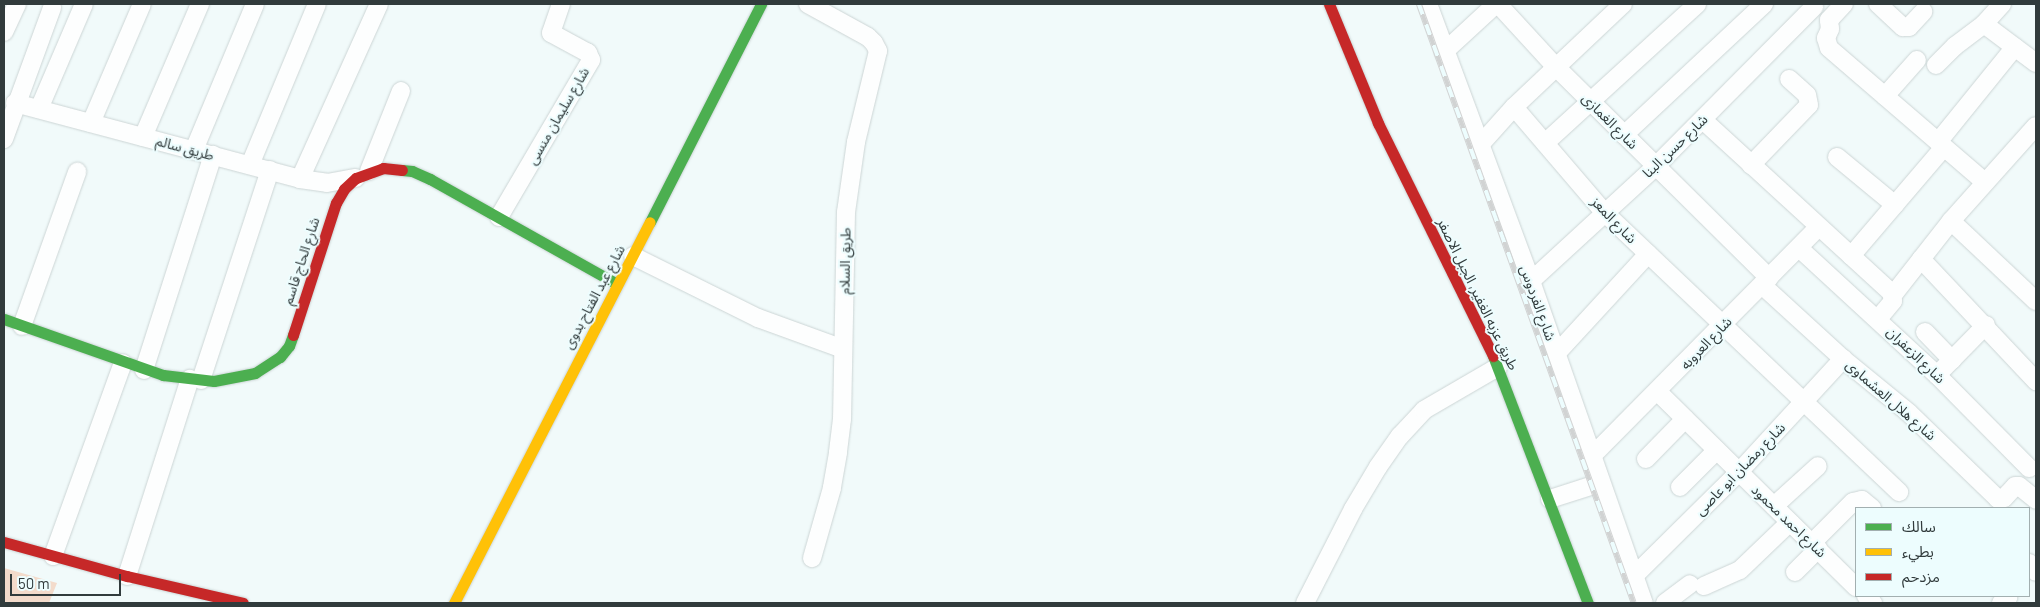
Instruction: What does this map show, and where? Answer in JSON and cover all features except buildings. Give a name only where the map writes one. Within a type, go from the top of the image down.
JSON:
[{"type":"street","points":[[4,32],[17,4]]},
{"type":"street","points":[[91,123],[142,4]]},
{"type":"street","points":[[143,137],[200,4]]},
{"type":"street","points":[[194,150],[255,4]]},
{"type":"street","points":[[250,165],[317,4]]},
{"type":"street","points":[[300,179],[379,4]]},
{"type":"street","name":"شارع سليمان منسى","points":[[499,217],[591,60],[588,52],[551,33],[561,4]]},
{"type":"street","name":"شارع عبد الفتاح بدوى","points":[[454,603],[617,284],[681,165],[761,4]]},
{"type":"street","name":"طريق السلام","points":[[808,4],[868,37],[878,51],[856,142],[846,212],[843,349],[838,454],[832,488],[812,558]]},
{"type":"street","name":"شارع الفردوس","points":[[1428,4],[1444,52],[1531,281],[1600,483],[1644,603]]},
{"type":"street","points":[[1444,52],[1497,4]]},
{"type":"street","name":"شارع الغمازى","points":[[1497,4],[1765,282]]},
{"type":"street","points":[[1479,146],[1514,107],[1623,4]]},
{"type":"street","points":[[1545,143],[1697,4]]},
{"type":"street","points":[[1624,135],[1764,4]]},
{"type":"street","points":[[1829,20],[1844,4]]},
{"type":"street","points":[[1878,4],[1903,27],[1909,26],[1923,12]]},
{"type":"street","points":[[1936,65],[1955,46],[1984,24],[2002,4]]},
{"type":"street","name":"طريق عزبه الغفير, الجبل الاصفر","points":[[1332,5],[1382,131],[1498,367],[1550,499],[1588,603]]},
{"type":"street","points":[[1813,5],[1829,20],[1830,29],[1826,38],[1828,48],[1985,182]]},
{"type":"street","name":"شارع حسن البنا","points":[[1531,281],[1703,120],[1813,5]]},
{"type":"street","points":[[4,138],[48,6],[81,11],[39,109]]},
{"type":"street","points":[[1984,24],[2036,63]]},
{"type":"street","points":[[1850,256],[1895,205],[2015,47]]},
{"type":"street","points":[[1885,96],[1917,60]]},
{"type":"street","points":[[1751,165],[1809,104],[1807,96],[1790,79]]},
{"type":"street","points":[[363,174],[401,91]]},
{"type":"street","name":"طريق سالم","points":[[15,103],[300,179],[327,183],[363,174]]},
{"type":"street","name":"شارع المعز","points":[[1514,107],[1604,212],[1803,403],[1899,492]]},
{"type":"street","points":[[1703,120],[1818,228],[1893,294]]},
{"type":"street","points":[[1878,319],[1893,300],[1893,294],[1951,221],[1985,182],[2034,134]]},
{"type":"street","points":[[144,370],[213,155]]},
{"type":"street","points":[[1837,157],[1895,205]]},
{"type":"street","points":[[363,174],[383,168],[412,171],[499,217],[617,284]]},
{"type":"street","points":[[127,576],[270,170]]},
{"type":"street","points":[[22,326],[77,172]]},
{"type":"street","name":"شارع الحاج قاسم","points":[[4,320],[144,370],[195,380],[227,379],[255,373],[280,357],[289,346],[336,203],[344,189],[363,174]]},
{"type":"street","points":[[1951,221],[2036,301]]},
{"type":"street","name":"شارع العروبه","points":[[1591,457],[1658,392],[1818,228]]},
{"type":"street","name":"شارع الزعفران","points":[[1799,248],[1937,375],[2029,468]]},
{"type":"street","points":[[1556,354],[1648,254]]},
{"type":"street","points":[[632,256],[751,315],[843,349]]},
{"type":"street","points":[[1921,259],[1986,325],[2036,381]]},
{"type":"street","name":"شارع هلال العشماوى","points":[[1765,282],[1843,359],[1909,413],[1998,499],[2004,498],[2015,486],[2018,486],[2036,500]]},
{"type":"street","points":[[1937,375],[1986,325]]},
{"type":"street","points":[[1925,332],[1952,360]]},
{"type":"street","name":"شارع رمضان ابو عاصى","points":[[1634,576],[1739,472],[1843,359]]},
{"type":"street","points":[[53,556],[123,363]]},
{"type":"street","points":[[1305,603],[1353,509],[1378,466],[1400,436],[1424,410],[1498,367]]},
{"type":"street","name":"شارع احمد محمود","points":[[1658,392],[1855,586]]},
{"type":"street","points":[[1646,459],[1685,419]]},
{"type":"street","points":[[1680,487],[1717,450]]},
{"type":"street","points":[[1774,506],[1818,466]]},
{"type":"street","points":[[1550,499],[1600,483]]},
{"type":"street","points":[[1795,572],[1853,502],[1862,500],[1871,507]]},
{"type":"street","points":[[1665,603],[1697,584],[1740,570],[1790,522]]},
{"type":"street","points":[[4,542],[127,576],[243,603]]},
{"type":"shaded area","points":[[4,568],[57,583],[49,603],[4,603]]},
{"type":"railway","points":[[1419,4],[1634,603]]},
{"type":"traffic: fast","points":[[650,222],[761,4]]},
{"type":"traffic: fast","points":[[402,170],[412,171],[430,179],[617,284]]},
{"type":"traffic: fast","points":[[4,319],[163,375],[214,381],[255,373],[280,357],[289,346],[293,335]]},
{"type":"traffic: fast","points":[[1493,356],[1588,603]]},
{"type":"traffic: slow","points":[[454,603],[650,222]]},
{"type":"traffic: jam","points":[[1329,4],[1378,123],[1493,356]]},
{"type":"traffic: jam","points":[[293,335],[336,203],[344,189],[356,178],[383,168],[402,170]]},
{"type":"traffic: jam","points":[[4,542],[127,576],[243,603]]}]
